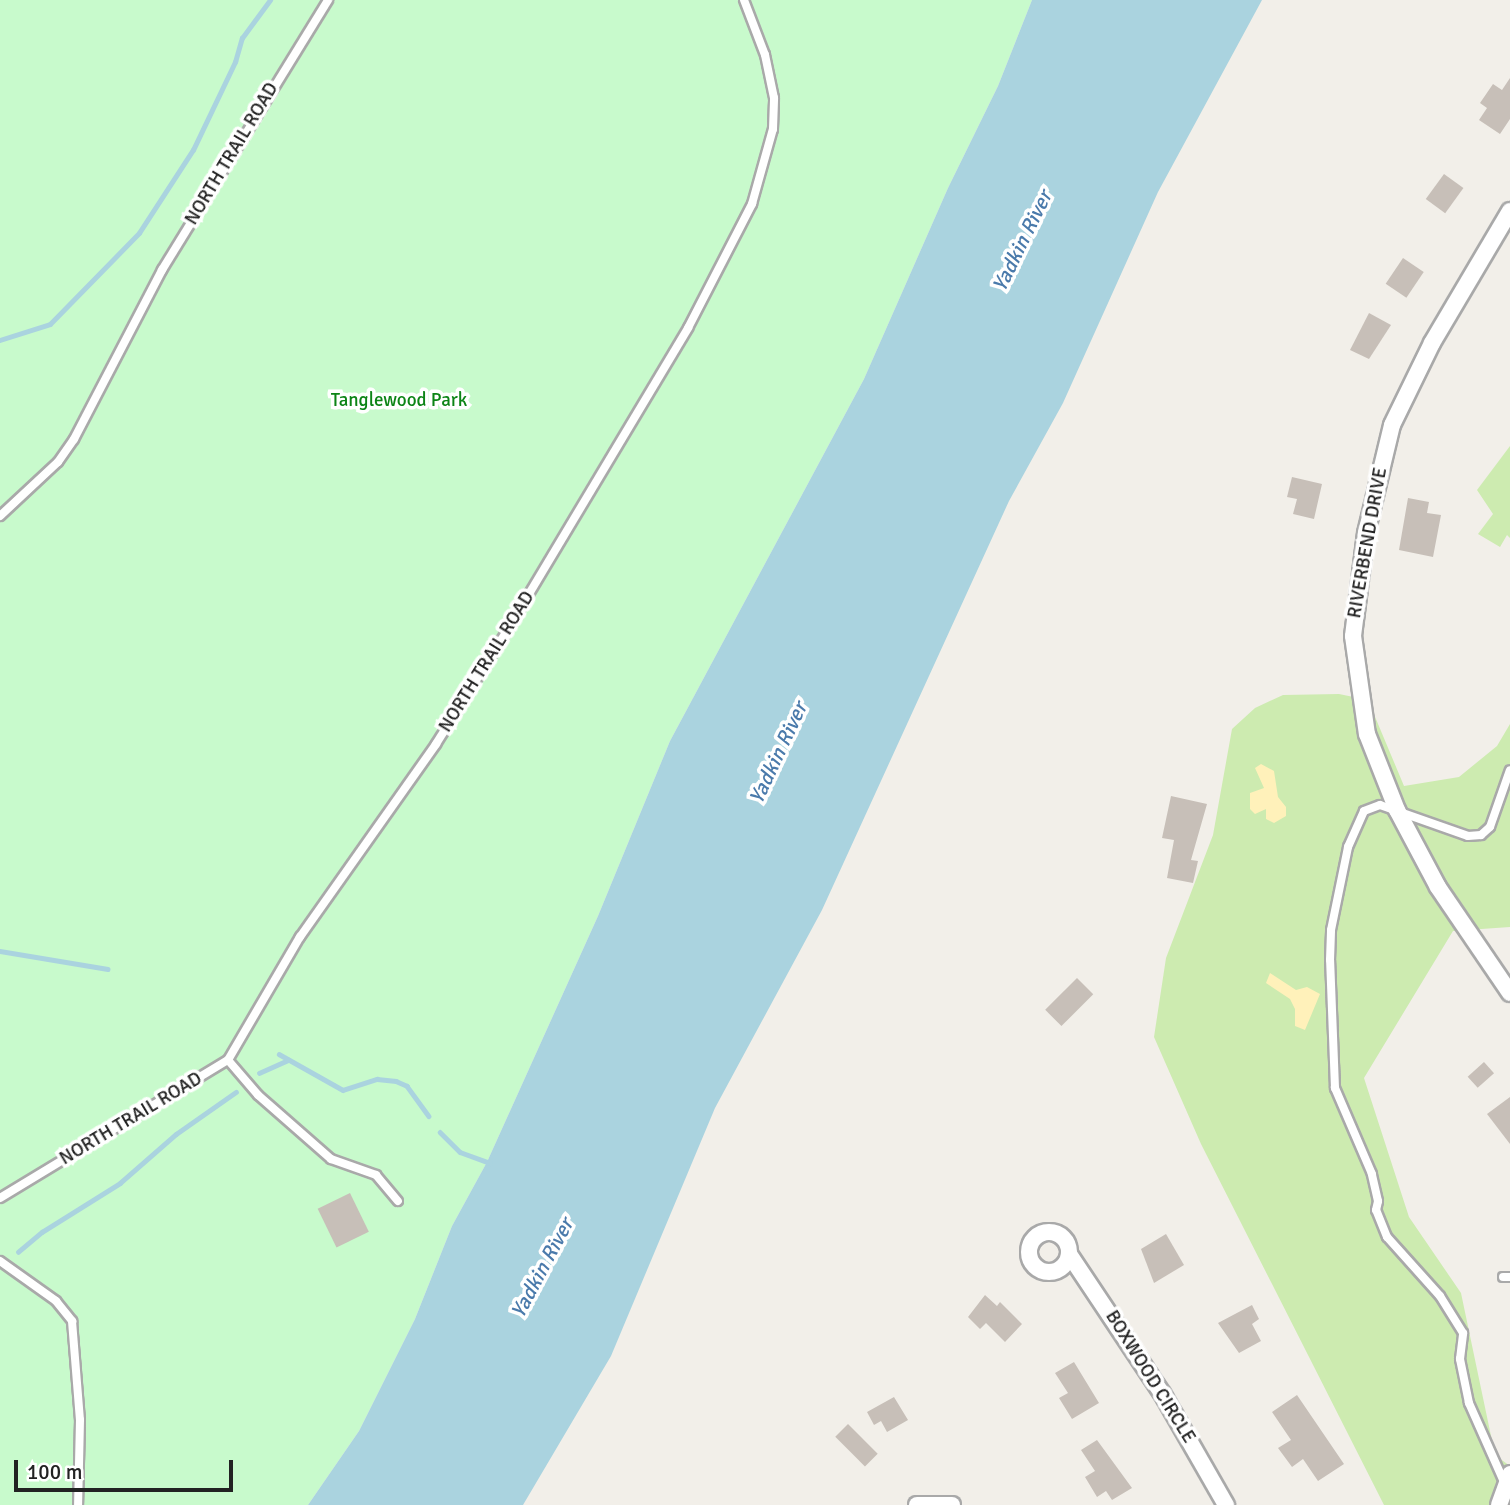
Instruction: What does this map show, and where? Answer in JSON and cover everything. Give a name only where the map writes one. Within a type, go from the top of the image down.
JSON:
[{"type":"street","name":"RIVERBEND DRIVE","points":[[1510,211],[1404,397],[1384,452],[1366,533],[1354,615],[1358,691],[1371,747],[1397,810],[1438,887],[1510,993]]},
{"type":"street","name":"BOXWOOD CIRCLE","points":[[1069,1254],[1163,1395],[1226,1505]]},
{"type":"street","points":[[1499,1505],[1509,1486]]},
{"type":"street","points":[[917,1505],[952,1505]]},
{"type":"lane","name":"NORTH TRAIL ROAD","points":[[0,516],[50,471],[74,439],[162,270],[328,0]]},
{"type":"lane","name":"NORTH TRAIL ROAD","points":[[0,1198],[228,1060],[300,937],[436,744],[508,629],[688,328],[752,204],[773,129],[774,99],[765,55],[744,0]]},
{"type":"lane","points":[[1509,1486],[1469,1403],[1460,1359],[1463,1333],[1440,1296],[1387,1237],[1376,1210],[1378,1201],[1372,1174],[1335,1088],[1331,930],[1349,847],[1364,811],[1380,805],[1468,836],[1481,835],[1490,827],[1510,770]]},
{"type":"lane","points":[[228,1060],[258,1095],[331,1159],[376,1175],[398,1201]]},
{"type":"lane","points":[[0,1261],[56,1301],[72,1321],[80,1433],[78,1505]]},
{"type":"green space","name":"Tanglewood Park","points":[[0,0],[1032,0],[998,86],[948,188],[864,379],[670,741],[598,916],[487,1162],[452,1226],[415,1319],[359,1431],[308,1505],[0,1505]]},
{"type":"green space","points":[[1510,446],[1510,538],[1507,535],[1500,547],[1478,534],[1493,514],[1477,490]]},
{"type":"green space","points":[[1339,694],[1368,700],[1404,786],[1459,777],[1497,746],[1510,724],[1510,927],[1453,931],[1364,1078],[1409,1217],[1461,1293],[1495,1455],[1510,1466],[1510,1505],[1384,1505],[1201,1144],[1154,1037],[1166,958],[1213,835],[1232,729],[1255,708],[1283,695]]},
{"type":"sand","points":[[1261,764],[1274,771],[1278,797],[1286,807],[1286,816],[1274,823],[1266,819],[1266,809],[1255,814],[1250,809],[1250,793],[1264,788],[1255,768]]},
{"type":"sand","points":[[1270,973],[1296,990],[1307,987],[1320,994],[1305,1030],[1295,1026],[1295,1009],[1290,999],[1266,983]]},
{"type":"water","name":"Yadkin River","points":[[1032,0],[1262,0],[1158,192],[1063,403],[1009,501],[822,910],[715,1108],[611,1356],[523,1505],[308,1505],[359,1431],[415,1319],[452,1226],[487,1162],[598,916],[670,741],[864,379],[948,188],[998,86]]},
{"type":"building","points":[[1510,78],[1510,119],[1500,134],[1479,120],[1487,108],[1480,103],[1493,84],[1502,90]]},
{"type":"building","points":[[1444,174],[1463,188],[1445,213],[1426,199]]},
{"type":"building","points":[[1403,258],[1424,272],[1406,298],[1386,284]]},
{"type":"building","points":[[1369,313],[1391,325],[1369,359],[1350,350]]},
{"type":"building","points":[[1292,477],[1322,484],[1314,519],[1293,514],[1297,499],[1287,497]]},
{"type":"building","points":[[1408,498],[1429,502],[1427,513],[1441,515],[1433,557],[1399,550]]},
{"type":"building","points":[[1171,796],[1207,804],[1191,860],[1198,861],[1193,883],[1167,878],[1174,840],[1162,838]]},
{"type":"building","points":[[1077,978],[1093,994],[1061,1026],[1045,1010]]},
{"type":"building","points":[[1484,1062],[1494,1073],[1478,1088],[1468,1077]]},
{"type":"building","points":[[1510,1097],[1510,1144],[1487,1114]]},
{"type":"building","points":[[350,1193],[369,1232],[336,1247],[318,1209]]},
{"type":"building","points":[[1166,1234],[1184,1265],[1154,1283],[1141,1249]]},
{"type":"building","points":[[985,1295],[997,1306],[1000,1302],[1022,1324],[1005,1342],[986,1323],[980,1329],[968,1317]]},
{"type":"building","points":[[1252,1305],[1259,1319],[1252,1324],[1261,1341],[1239,1353],[1218,1323]]},
{"type":"building","points":[[1074,1362],[1099,1403],[1072,1419],[1059,1398],[1068,1393],[1055,1373]]},
{"type":"building","points":[[1297,1395],[1344,1464],[1318,1481],[1303,1459],[1292,1467],[1278,1448],[1291,1440],[1272,1412]]},
{"type":"building","points":[[894,1397],[908,1420],[887,1432],[881,1421],[874,1425],[867,1412]]},
{"type":"building","points":[[848,1424],[878,1454],[865,1466],[835,1437]]},
{"type":"building","points":[[1097,1440],[1132,1488],[1112,1500],[1106,1491],[1097,1497],[1085,1477],[1095,1471],[1081,1450]]},
{"type":"waterway","points":[[0,340],[50,324],[139,233],[193,150],[235,62],[242,38],[270,0]]},
{"type":"waterway","points":[[0,951],[108,969]]},
{"type":"waterway","points":[[279,1054],[343,1090],[377,1079],[396,1081],[407,1086],[429,1116]]},
{"type":"waterway","points":[[259,1073],[288,1060]]},
{"type":"waterway","points":[[18,1252],[42,1232],[120,1183],[176,1134],[236,1092]]},
{"type":"waterway","points":[[440,1132],[460,1152],[490,1163]]}]
